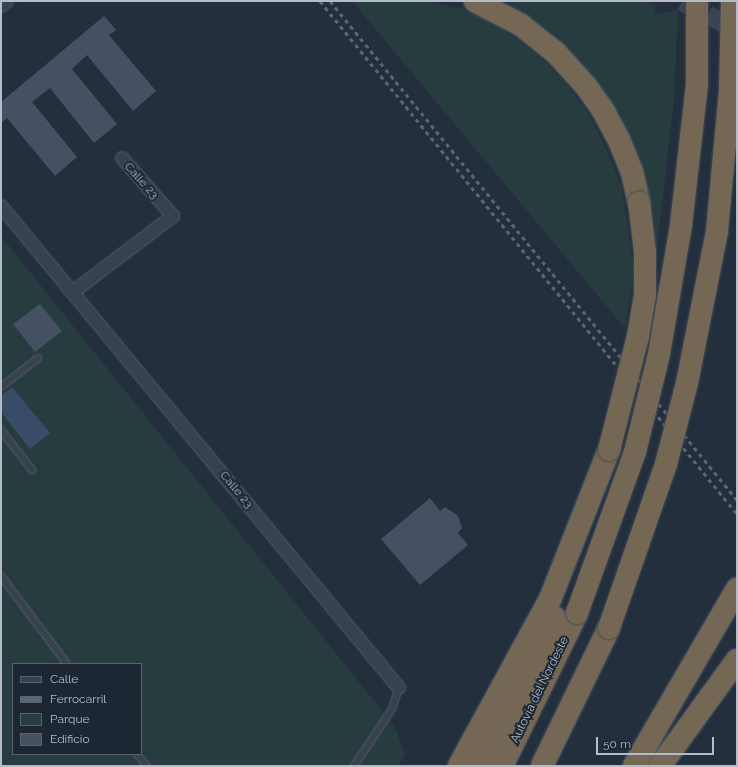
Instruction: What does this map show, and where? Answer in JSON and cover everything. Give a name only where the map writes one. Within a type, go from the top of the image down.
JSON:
[{"type":"highway","points":[[459,766],[563,604],[609,450],[638,336],[645,295],[645,252],[639,202],[632,172],[619,140],[604,112],[586,86],[556,53],[521,25],[474,1]]},
{"type":"highway","points":[[483,766],[534,666],[634,452],[659,354],[681,225],[697,84],[696,1]]},
{"type":"highway","points":[[542,766],[609,628],[666,464],[687,383],[717,231],[730,90],[732,1]]},
{"type":"highway","points":[[634,766],[735,593]]},
{"type":"highway","name":"Autovía del Nordeste","points":[[502,766],[563,604]]},
{"type":"highway","points":[[660,766],[737,660]]},
{"type":"street","points":[[1,6],[8,1]]},
{"type":"street","name":"Calle 23","points":[[73,292],[173,216],[122,158]]},
{"type":"street","name":"Calle 23","points":[[1,206],[399,688]]},
{"type":"lane","points":[[1,387],[38,358]]},
{"type":"lane","points":[[1,430],[32,470]]},
{"type":"lane","points":[[1,576],[66,663]]},
{"type":"lane","points":[[354,766],[392,709],[399,688]]},
{"type":"lane","points":[[138,755],[146,766]]},
{"type":"green space","points":[[352,1],[423,1],[466,9],[500,27],[531,49],[563,79],[590,116],[608,153],[622,188],[634,270],[625,328]]},
{"type":"green space","points":[[503,1],[644,1],[656,5],[654,14],[678,10],[674,99],[656,256],[624,128],[590,73],[550,32]]},
{"type":"green space","points":[[1,236],[395,727],[405,755],[398,766],[1,766]]},
{"type":"water","points":[[12,387],[50,433],[30,449],[1,412],[1,396]]},
{"type":"building","points":[[104,16],[116,30],[109,35],[156,91],[133,111],[87,55],[72,69],[117,124],[94,143],[50,88],[32,102],[77,157],[55,176],[7,118],[1,123],[1,102]]},
{"type":"building","points":[[40,304],[62,331],[35,352],[13,324]]},
{"type":"building","points":[[430,498],[440,511],[445,507],[458,516],[462,528],[458,533],[468,545],[420,585],[381,539]]},
{"type":"tunnel","points":[[682,1],[737,30]]},
{"type":"railway","points":[[320,1],[737,514]]},
{"type":"railway","points":[[330,1],[737,500]]}]
